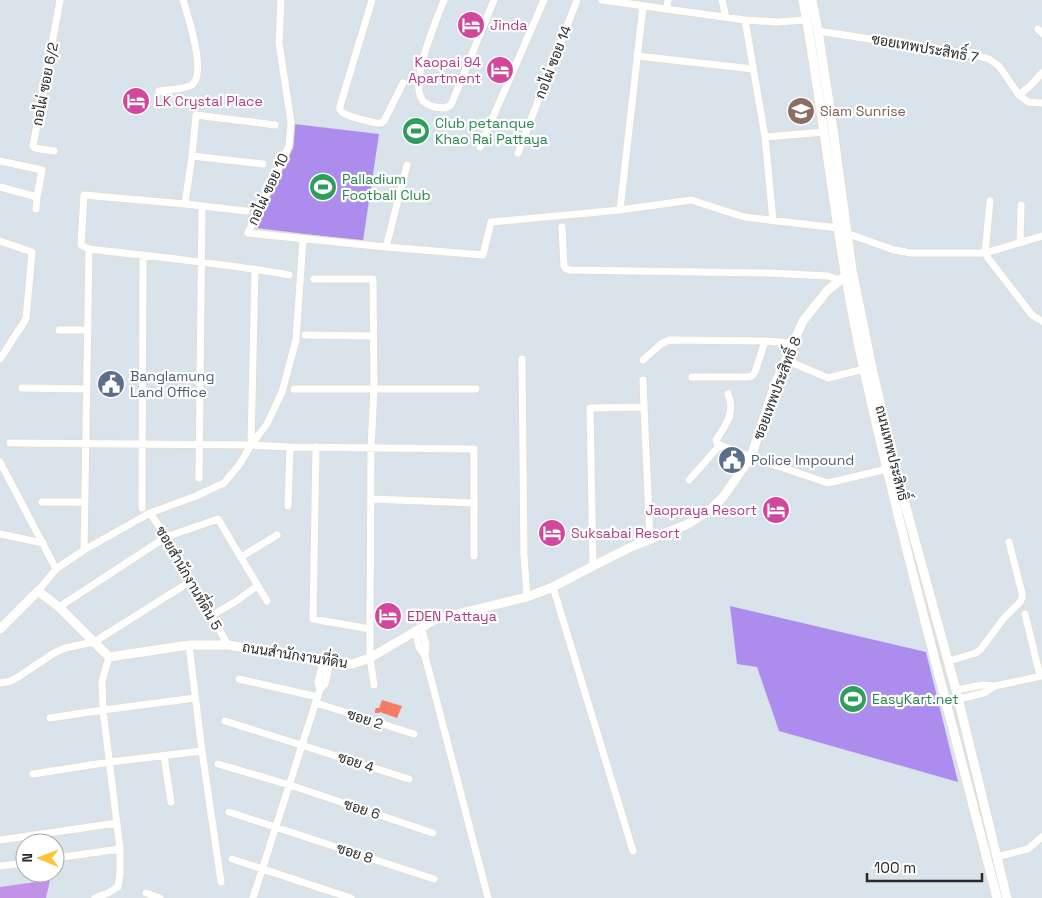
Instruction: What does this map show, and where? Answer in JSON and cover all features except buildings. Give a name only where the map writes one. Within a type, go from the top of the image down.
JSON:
[{"type":"main road","name":"ถนนเทพประสิทธิ์","points":[[803,0],[838,228],[864,369],[887,468],[997,898]]},
{"type":"main road","name":"ถนนเทพประสิทธิ์","points":[[812,0],[833,129],[846,233],[846,276],[872,368],[895,467],[949,661],[1007,898]]},
{"type":"main road","points":[[806,20],[818,31]]},
{"type":"main road","name":"ซอยเทพประสิทธิ์ 8","points":[[752,457],[776,382],[803,322],[827,291],[846,276]]},
{"type":"main road","name":"ถนนสำนักงานที่ดิน","points":[[109,657],[189,644],[228,645],[352,664],[370,658],[436,618],[527,597],[553,587],[650,539],[688,524],[711,509],[723,497],[752,457]]},
{"type":"main road","points":[[0,630],[38,591],[59,607],[109,657]]},
{"type":"street","name":"กอไผ่ ซอย 6/2","points":[[54,151],[33,146],[60,0]]},
{"type":"street","points":[[159,91],[194,84],[197,76],[198,65],[194,33],[183,0]]},
{"type":"street","name":"กอไผ่ ซอย 10","points":[[281,0],[279,44],[291,122],[288,146],[248,233],[303,238]]},
{"type":"street","points":[[372,0],[340,109],[347,114],[380,123],[384,120],[403,83]]},
{"type":"street","points":[[444,0],[424,56],[419,86],[420,96],[423,101],[429,106],[445,108],[451,104],[494,0]]},
{"type":"street","points":[[480,147],[544,0]]},
{"type":"street","name":"กอไผ่ ซอย 14","points":[[518,153],[577,0]]},
{"type":"street","points":[[602,0],[745,20],[777,22],[806,20]]},
{"type":"street","points":[[667,9],[668,0]]},
{"type":"street","points":[[722,0],[726,17]]},
{"type":"street","points":[[620,210],[643,6]]},
{"type":"street","points":[[745,20],[765,137],[773,221]]},
{"type":"street","name":"ซอยเทพประสิทธิ์ 7","points":[[818,31],[975,55],[989,59],[998,66],[1019,95]]},
{"type":"street","points":[[637,56],[753,69]]},
{"type":"street","points":[[1042,74],[1019,95],[1028,102],[1042,103]]},
{"type":"street","points":[[185,204],[196,115],[275,126]]},
{"type":"street","points":[[765,137],[824,132]]},
{"type":"street","points":[[192,156],[263,164]]},
{"type":"street","points":[[0,161],[42,170],[36,209]]},
{"type":"street","points":[[386,247],[406,165]]},
{"type":"street","points":[[0,187],[37,197]]},
{"type":"street","points":[[246,211],[84,195],[80,245],[89,249],[202,262],[288,275]]},
{"type":"street","points":[[38,591],[56,569],[84,550],[150,512],[196,496],[224,483],[239,466],[251,445],[267,424],[282,392],[296,340],[303,238],[483,255],[491,222],[620,210],[691,200],[744,217],[838,228]]},
{"type":"street","points":[[990,200],[985,253],[1032,314],[1042,320]]},
{"type":"street","points":[[200,478],[202,206]]},
{"type":"street","points":[[1020,243],[1021,206]]},
{"type":"street","points":[[562,227],[564,266],[569,270],[769,272],[846,276]]},
{"type":"street","points":[[846,233],[894,250],[911,253],[985,253],[1042,236]]},
{"type":"street","points":[[0,241],[32,252],[26,319],[0,360]]},
{"type":"street","points":[[84,550],[89,249]]},
{"type":"street","points":[[142,508],[143,256]]},
{"type":"street","points":[[251,445],[255,269]]},
{"type":"street","points":[[314,279],[373,279],[374,389],[370,448],[370,658],[374,684]]},
{"type":"street","points":[[59,330],[88,330]]},
{"type":"street","points":[[305,335],[373,336]]},
{"type":"street","points":[[643,360],[661,344],[669,340],[793,343]]},
{"type":"street","points":[[692,377],[752,376],[756,372],[765,341]]},
{"type":"street","points":[[522,359],[524,556],[527,597]]},
{"type":"street","points":[[786,360],[828,378],[864,369]]},
{"type":"street","points":[[643,380],[650,539]]},
{"type":"street","points":[[22,388],[87,389]]},
{"type":"street","points":[[294,390],[476,389]]},
{"type":"street","points":[[728,394],[731,404],[730,414],[728,422],[716,440],[720,445],[828,483],[887,468]]},
{"type":"street","points":[[593,566],[590,408],[644,407]]},
{"type":"street","points":[[10,443],[474,449],[474,556]]},
{"type":"street","points":[[689,480],[720,445]]},
{"type":"street","points":[[288,506],[290,447]]},
{"type":"street","points":[[316,447],[313,620],[370,629]]},
{"type":"street","points":[[0,462],[56,569]]},
{"type":"street","points":[[371,499],[474,503]]},
{"type":"street","points":[[42,502],[84,502]]},
{"type":"street","name":"ซอยสำนักงานที่ดิน 5","points":[[150,512],[228,645]]},
{"type":"street","points":[[59,607],[166,537],[218,519],[267,601]]},
{"type":"street","points":[[0,534],[43,543]]},
{"type":"street","points":[[241,557],[277,535]]},
{"type":"street","points":[[949,661],[976,653],[981,649],[1004,618],[1020,602],[1022,593],[1010,542]]},
{"type":"street","points":[[0,683],[11,681],[65,648],[94,642],[191,581]]},
{"type":"street","points":[[211,616],[257,586]]},
{"type":"street","points":[[553,587],[633,851]]},
{"type":"street","points":[[956,690],[982,685],[995,686],[1041,676],[1025,614]]},
{"type":"street","points":[[418,629],[419,647],[425,656],[488,898]]},
{"type":"street","points":[[189,644],[221,882]]},
{"type":"street","points":[[95,898],[118,887],[120,874],[120,849],[102,681],[109,657]]},
{"type":"street","points":[[253,898],[317,700],[320,689],[318,682],[327,661]]},
{"type":"street","name":"ซอย 2","points":[[239,679],[317,700],[414,734]]},
{"type":"street","points":[[959,700],[984,693],[995,686]]},
{"type":"street","points":[[50,718],[195,698]]},
{"type":"street","name":"ซอย 4","points":[[225,721],[409,779]]},
{"type":"street","points":[[33,774],[110,762],[202,751]]},
{"type":"street","points":[[164,756],[171,802]]},
{"type":"street","name":"ซอย 6","points":[[218,764],[290,785],[434,833]]},
{"type":"street","name":"ซอย 8","points":[[229,812],[434,880]]},
{"type":"street","points":[[0,840],[117,823]]},
{"type":"street","points":[[996,857],[1028,849],[1042,837]]},
{"type":"street","points":[[65,857],[120,849]]},
{"type":"street","points":[[232,859],[351,898]]},
{"type":"street","points":[[0,866],[15,864]]},
{"type":"street","points":[[146,893],[160,898]]},
{"type":"shaded area","name":"Palladium Football Club","points":[[294,124],[379,134],[363,241],[256,228],[292,146]]},
{"type":"shaded area","name":"EasyKart.net","points":[[730,606],[926,652],[958,782],[779,731],[757,667],[737,664]]},
{"type":"shaded area","points":[[382,700],[402,706],[397,718],[380,712],[375,713]]},
{"type":"shaded area","points":[[29,883],[49,883],[46,898],[0,898],[0,887]]},
{"type":"place","name":"Jinda","points":[[471,25]]},
{"type":"place","name":"Kaopai 94 Apartment","points":[[500,70]]},
{"type":"place","name":"LK Crystal Place","points":[[136,101]]},
{"type":"place","name":"Siam Sunrise","points":[[801,111]]},
{"type":"place","name":"Club petanque Khao Rai Pattaya","points":[[416,131]]},
{"type":"place","name":"Palladium Football Club","points":[[323,187]]},
{"type":"place","name":"Banglamung Land Office","points":[[111,384]]},
{"type":"place","name":"Police Impound","points":[[732,460]]},
{"type":"place","name":"Jaopraya Resort","points":[[776,510]]},
{"type":"place","name":"Suksabai Resort","points":[[552,533]]},
{"type":"place","name":"EDEN Pattaya","points":[[388,616]]},
{"type":"place","name":"EasyKart.net","points":[[853,699]]}]
